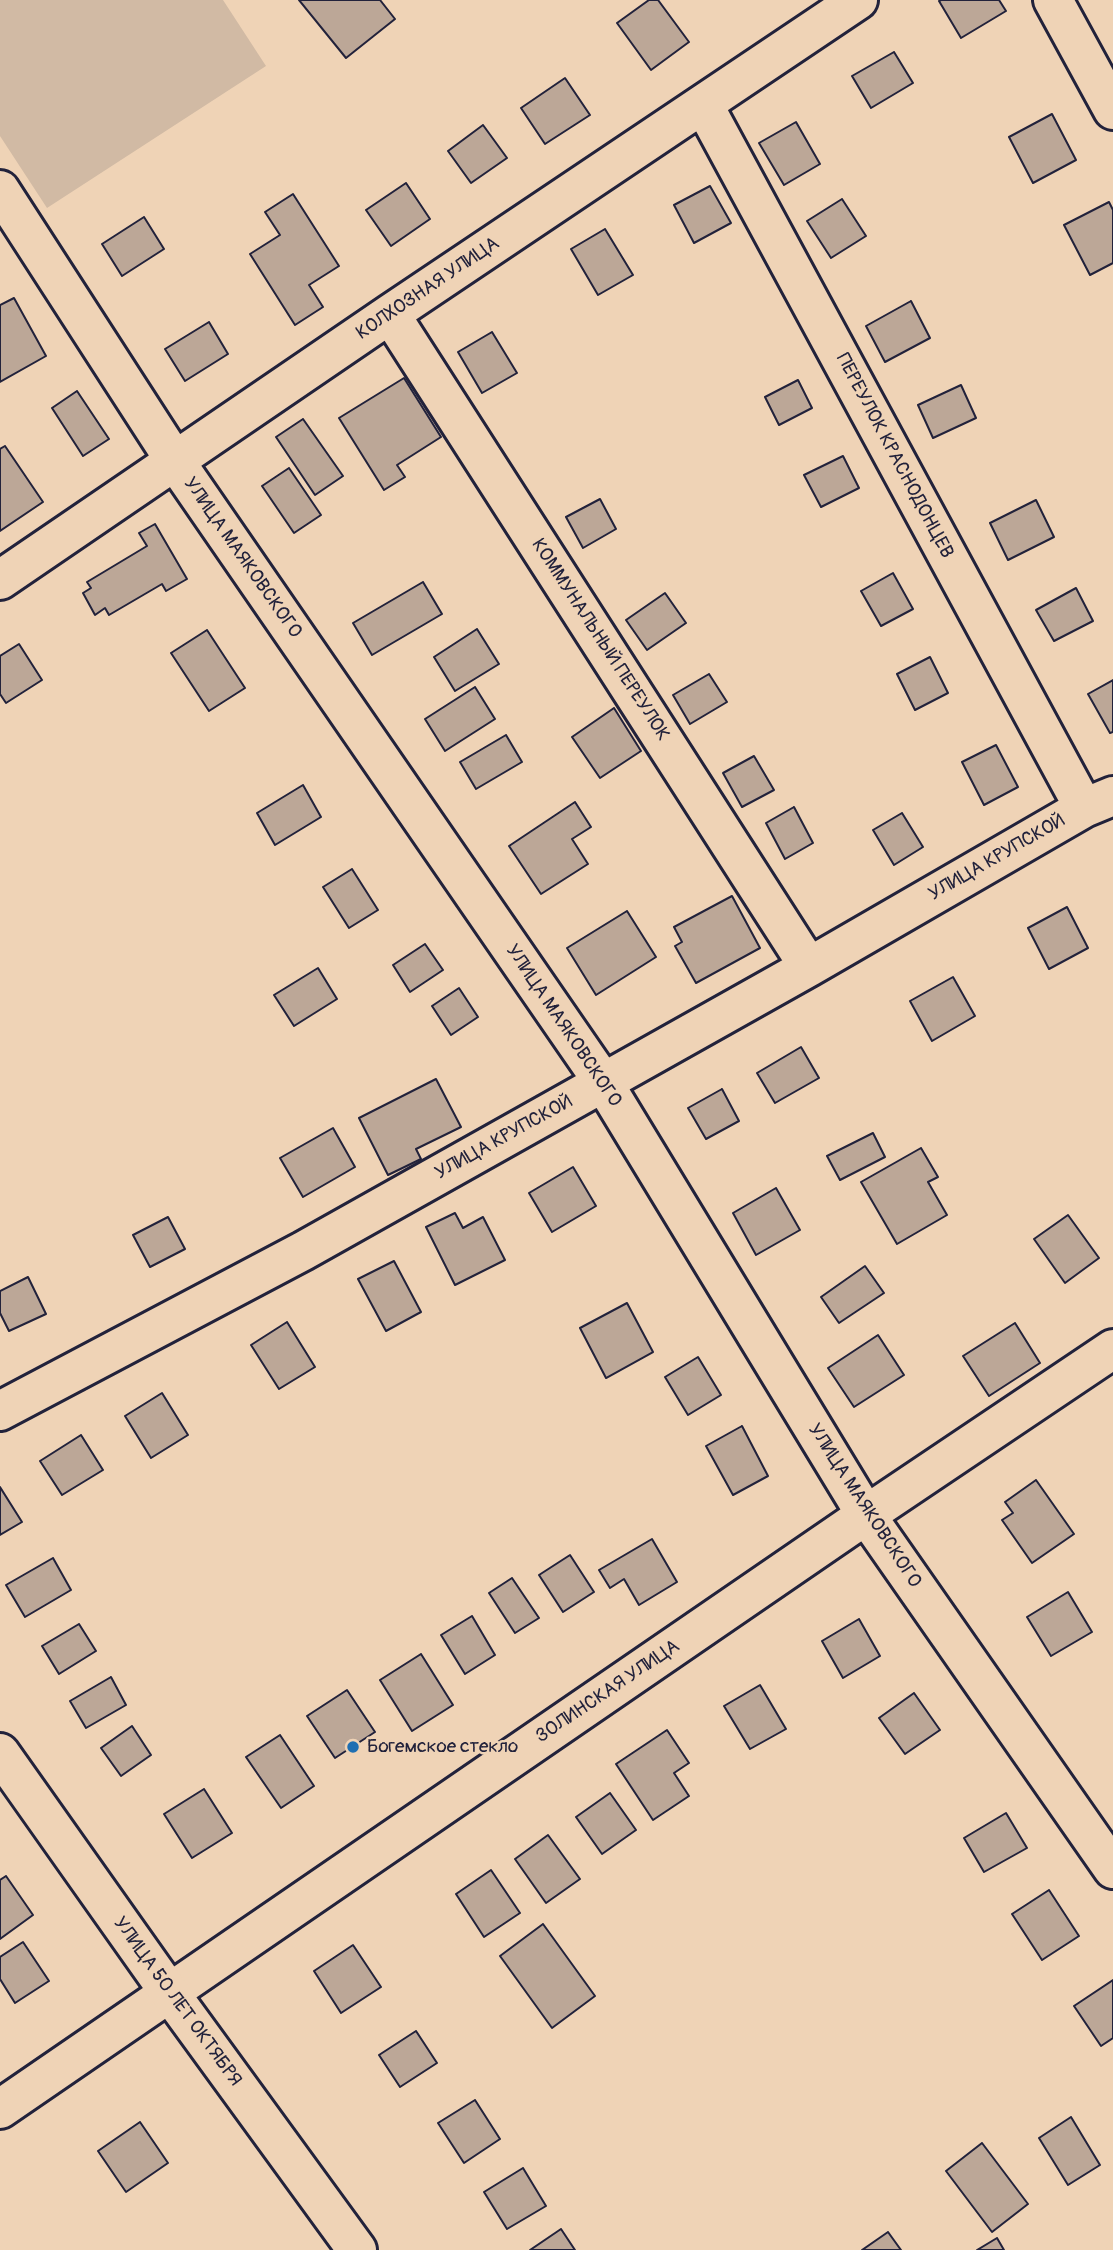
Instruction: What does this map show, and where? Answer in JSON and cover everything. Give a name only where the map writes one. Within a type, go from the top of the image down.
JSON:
[{"type":"street","name":"КОЛХОЗНАЯ УЛИЦА","points":[[0,580],[858,0]]},
{"type":"street","points":[[1053,0],[1113,110]]},
{"type":"street","name":"ПЕРЕУЛОК КРАСНОДОНЦЕВ","points":[[704,104],[1098,802]]},
{"type":"street","name":"УЛИЦА МАЯКОВСКОГО","points":[[0,190],[175,461],[603,1082],[866,1515],[1113,1869]]},
{"type":"street","name":"КОММУНАЛЬНЫЙ ПЕРЕУЛОК","points":[[390,314],[809,967]]},
{"type":"street","name":"УЛИЦА КРУПСКОЙ","points":[[0,1411],[303,1251],[1098,802]]},
{"type":"street","name":"ЗОЛИНСКАЯ УЛИЦА","points":[[0,2109],[866,1515],[1113,1349]]},
{"type":"street","name":"УЛИЦА 50 ЛЕТ ОКТЯБРЯ","points":[[0,1753],[169,1992],[357,2250]]},
{"type":"shaded area","points":[[0,0],[223,0],[266,66],[47,208],[0,136]]},
{"type":"building","points":[[299,0],[380,0],[395,19],[346,58]]},
{"type":"building","points":[[649,0],[658,0],[689,42],[651,70],[617,23]]},
{"type":"building","points":[[999,0],[1006,11],[961,38],[939,1]]},
{"type":"building","points":[[894,52],[913,83],[871,108],[852,76]]},
{"type":"building","points":[[565,78],[590,115],[545,144],[521,108]]},
{"type":"building","points":[[1052,114],[1076,160],[1033,183],[1009,137]]},
{"type":"building","points":[[796,122],[820,164],[784,185],[759,143]]},
{"type":"building","points":[[483,125],[507,158],[471,183],[448,151]]},
{"type":"building","points":[[406,183],[430,219],[391,246],[366,210]]},
{"type":"building","points":[[710,186],[731,223],[694,243],[674,205]]},
{"type":"building","points":[[293,194],[339,266],[309,285],[323,307],[295,325],[250,254],[280,235],[265,212]]},
{"type":"building","points":[[842,199],[866,236],[831,258],[807,221]]},
{"type":"building","points":[[1109,202],[1113,210],[1113,263],[1090,275],[1064,225]]},
{"type":"building","points":[[144,217],[164,249],[122,276],[102,244]]},
{"type":"building","points":[[605,229],[633,275],[598,295],[571,249]]},
{"type":"building","points":[[14,298],[46,356],[0,382],[0,305]]},
{"type":"building","points":[[911,301],[930,338],[885,362],[866,326]]},
{"type":"building","points":[[209,322],[228,354],[185,381],[165,349]]},
{"type":"building","points":[[492,332],[517,373],[482,393],[458,352]]},
{"type":"building","points":[[404,378],[441,437],[397,465],[405,477],[384,490],[339,418]]},
{"type":"building","points":[[798,380],[812,408],[779,425],[765,397]]},
{"type":"building","points":[[961,385],[976,418],[933,438],[918,405]]},
{"type":"building","points":[[77,391],[109,439],[83,456],[52,408]]},
{"type":"building","points":[[303,419],[343,476],[315,495],[276,437]]},
{"type":"building","points":[[5,446],[43,502],[0,531],[0,449]]},
{"type":"building","points":[[843,456],[859,488],[821,507],[804,475]]},
{"type":"building","points":[[289,468],[321,515],[294,533],[262,486]]},
{"type":"building","points":[[600,499],[616,529],[583,548],[566,517]]},
{"type":"building","points":[[1036,500],[1054,537],[1008,560],[990,523]]},
{"type":"building","points":[[155,524],[187,579],[166,591],[162,584],[109,615],[105,608],[95,615],[83,593],[91,588],[87,582],[147,546],[139,533]]},
{"type":"building","points":[[893,573],[913,609],[881,626],[861,591]]},
{"type":"building","points":[[423,582],[442,614],[372,655],[353,623]]},
{"type":"building","points":[[1076,588],[1093,621],[1054,641],[1036,610]]},
{"type":"building","points":[[665,593],[686,623],[647,650],[626,620]]},
{"type":"building","points":[[477,629],[499,664],[455,691],[434,657]]},
{"type":"building","points":[[207,630],[245,688],[209,711],[171,653]]},
{"type":"building","points":[[19,644],[42,680],[6,703],[0,694],[0,656]]},
{"type":"building","points":[[930,657],[948,693],[915,710],[897,674]]},
{"type":"building","points":[[709,674],[727,702],[690,724],[673,695]]},
{"type":"building","points":[[1113,680],[1113,732],[1110,733],[1088,694]]},
{"type":"building","points":[[475,687],[495,719],[445,751],[425,719]]},
{"type":"building","points":[[614,708],[641,751],[600,778],[572,737]]},
{"type":"building","points":[[506,735],[522,762],[476,789],[460,762]]},
{"type":"building","points":[[996,745],[1018,787],[984,805],[962,762]]},
{"type":"building","points":[[754,756],[774,790],[742,807],[723,773]]},
{"type":"building","points":[[303,785],[321,817],[275,845],[257,813]]},
{"type":"building","points":[[575,802],[591,827],[572,839],[588,864],[541,894],[509,846]]},
{"type":"building","points":[[794,807],[813,843],[785,859],[766,823]]},
{"type":"building","points":[[902,813],[923,847],[894,865],[873,830]]},
{"type":"building","points":[[352,869],[378,910],[349,928],[323,887]]},
{"type":"building","points":[[732,896],[760,948],[696,983],[675,946],[682,942],[674,927]]},
{"type":"building","points":[[1067,907],[1088,948],[1049,969],[1028,928]]},
{"type":"building","points":[[627,911],[656,957],[596,995],[567,948]]},
{"type":"building","points":[[425,944],[443,970],[410,992],[393,965]]},
{"type":"building","points":[[318,968],[337,999],[294,1026],[274,995]]},
{"type":"building","points":[[953,977],[975,1016],[932,1041],[910,1001]]},
{"type":"building","points":[[459,988],[478,1017],[451,1035],[432,1006]]},
{"type":"building","points":[[801,1047],[819,1078],[775,1103],[757,1073]]},
{"type":"building","points":[[436,1079],[461,1127],[416,1149],[421,1159],[388,1175],[359,1118]]},
{"type":"building","points":[[722,1089],[739,1121],[706,1139],[688,1108]]},
{"type":"building","points":[[333,1128],[355,1167],[303,1197],[280,1158]]},
{"type":"building","points":[[873,1133],[885,1157],[840,1180],[827,1156]]},
{"type":"building","points":[[921,1148],[938,1177],[928,1182],[947,1215],[897,1244],[861,1182]]},
{"type":"building","points":[[573,1167],[596,1206],[552,1232],[529,1193]]},
{"type":"building","points":[[776,1188],[800,1230],[756,1255],[733,1213]]},
{"type":"building","points":[[455,1213],[463,1228],[483,1217],[505,1260],[455,1285],[426,1227]]},
{"type":"building","points":[[1068,1215],[1099,1258],[1065,1283],[1034,1239]]},
{"type":"building","points":[[168,1217],[185,1249],[150,1267],[133,1235]]},
{"type":"building","points":[[394,1261],[421,1312],[386,1331],[358,1279]]},
{"type":"building","points":[[865,1266],[884,1293],[839,1323],[821,1297]]},
{"type":"building","points":[[28,1277],[46,1314],[9,1331],[0,1313],[0,1291]]},
{"type":"building","points":[[627,1303],[653,1352],[606,1378],[580,1328]]},
{"type":"building","points":[[287,1322],[315,1367],[279,1389],[251,1345]]},
{"type":"building","points":[[1015,1323],[1040,1363],[989,1396],[963,1356]]},
{"type":"building","points":[[878,1335],[904,1375],[854,1407],[828,1368]]},
{"type":"building","points":[[698,1357],[721,1395],[688,1415],[665,1377]]},
{"type":"building","points":[[162,1393],[188,1435],[151,1458],[125,1416]]},
{"type":"building","points":[[742,1426],[768,1476],[733,1495],[706,1446]]},
{"type":"building","points":[[81,1435],[103,1470],[62,1495],[40,1461]]},
{"type":"building","points":[[1036,1480],[1074,1534],[1032,1563],[1002,1520],[1013,1513],[1005,1502]]},
{"type":"building","points":[[0,1487],[22,1522],[0,1535]]},
{"type":"building","points":[[652,1539],[677,1582],[639,1605],[624,1579],[610,1588],[599,1570]]},
{"type":"building","points":[[570,1555],[594,1592],[563,1612],[539,1575]]},
{"type":"building","points":[[53,1558],[71,1590],[25,1617],[6,1585]]},
{"type":"building","points":[[512,1578],[539,1618],[515,1633],[489,1593]]},
{"type":"building","points":[[1068,1592],[1092,1632],[1051,1656],[1027,1617]]},
{"type":"building","points":[[472,1616],[495,1655],[465,1674],[441,1635]]},
{"type":"building","points":[[859,1619],[880,1656],[843,1678],[822,1641]]},
{"type":"building","points":[[79,1624],[96,1651],[59,1674],[42,1646]]},
{"type":"building","points":[[421,1654],[453,1705],[412,1731],[380,1680]]},
{"type":"building","points":[[111,1677],[126,1705],[86,1728],[70,1701]]},
{"type":"building","points":[[760,1685],[786,1729],[750,1749],[724,1706]]},
{"type":"building","points":[[347,1690],[375,1732],[335,1758],[307,1716]]},
{"type":"building","points":[[914,1693],[940,1730],[905,1754],[879,1718]]},
{"type":"building","points":[[132,1726],[151,1755],[121,1776],[101,1748]]},
{"type":"building","points":[[667,1730],[689,1763],[674,1773],[689,1796],[653,1820],[616,1764]]},
{"type":"building","points":[[280,1735],[314,1786],[281,1808],[246,1757]]},
{"type":"building","points":[[204,1789],[232,1833],[192,1858],[164,1814]]},
{"type":"building","points":[[610,1793],[636,1830],[602,1854],[576,1817]]},
{"type":"building","points":[[1006,1813],[1027,1848],[984,1872],[964,1838]]},
{"type":"building","points":[[548,1835],[580,1879],[546,1903],[515,1859]]},
{"type":"building","points":[[491,1870],[520,1913],[484,1937],[456,1894]]},
{"type":"building","points":[[6,1876],[33,1915],[0,1939],[0,1880]]},
{"type":"building","points":[[1049,1890],[1079,1936],[1042,1960],[1012,1914]]},
{"type":"building","points":[[543,1924],[595,1996],[552,2028],[500,1956]]},
{"type":"building","points":[[23,1942],[49,1981],[15,2003],[0,1979],[0,1957]]},
{"type":"building","points":[[353,1945],[381,1987],[341,2013],[314,1971]]},
{"type":"building","points":[[1113,1980],[1113,2038],[1101,2046],[1074,2006]]},
{"type":"building","points":[[416,2031],[437,2063],[400,2087],[379,2055]]},
{"type":"building","points":[[475,2100],[500,2139],[464,2163],[438,2123]]},
{"type":"building","points":[[1071,2117],[1100,2165],[1068,2185],[1039,2138]]},
{"type":"building","points":[[140,2122],[168,2163],[126,2192],[98,2151]]},
{"type":"building","points":[[982,2143],[1028,2204],[992,2232],[946,2171]]},
{"type":"building","points":[[523,2168],[546,2206],[507,2229],[484,2192]]},
{"type":"building","points":[[561,2229],[575,2250],[530,2250]]},
{"type":"building","points":[[888,2232],[901,2250],[862,2250]]},
{"type":"building","points":[[997,2238],[1004,2250],[977,2250]]},
{"type":"place","name":"Богемское стекло","points":[[353,1747]]}]
